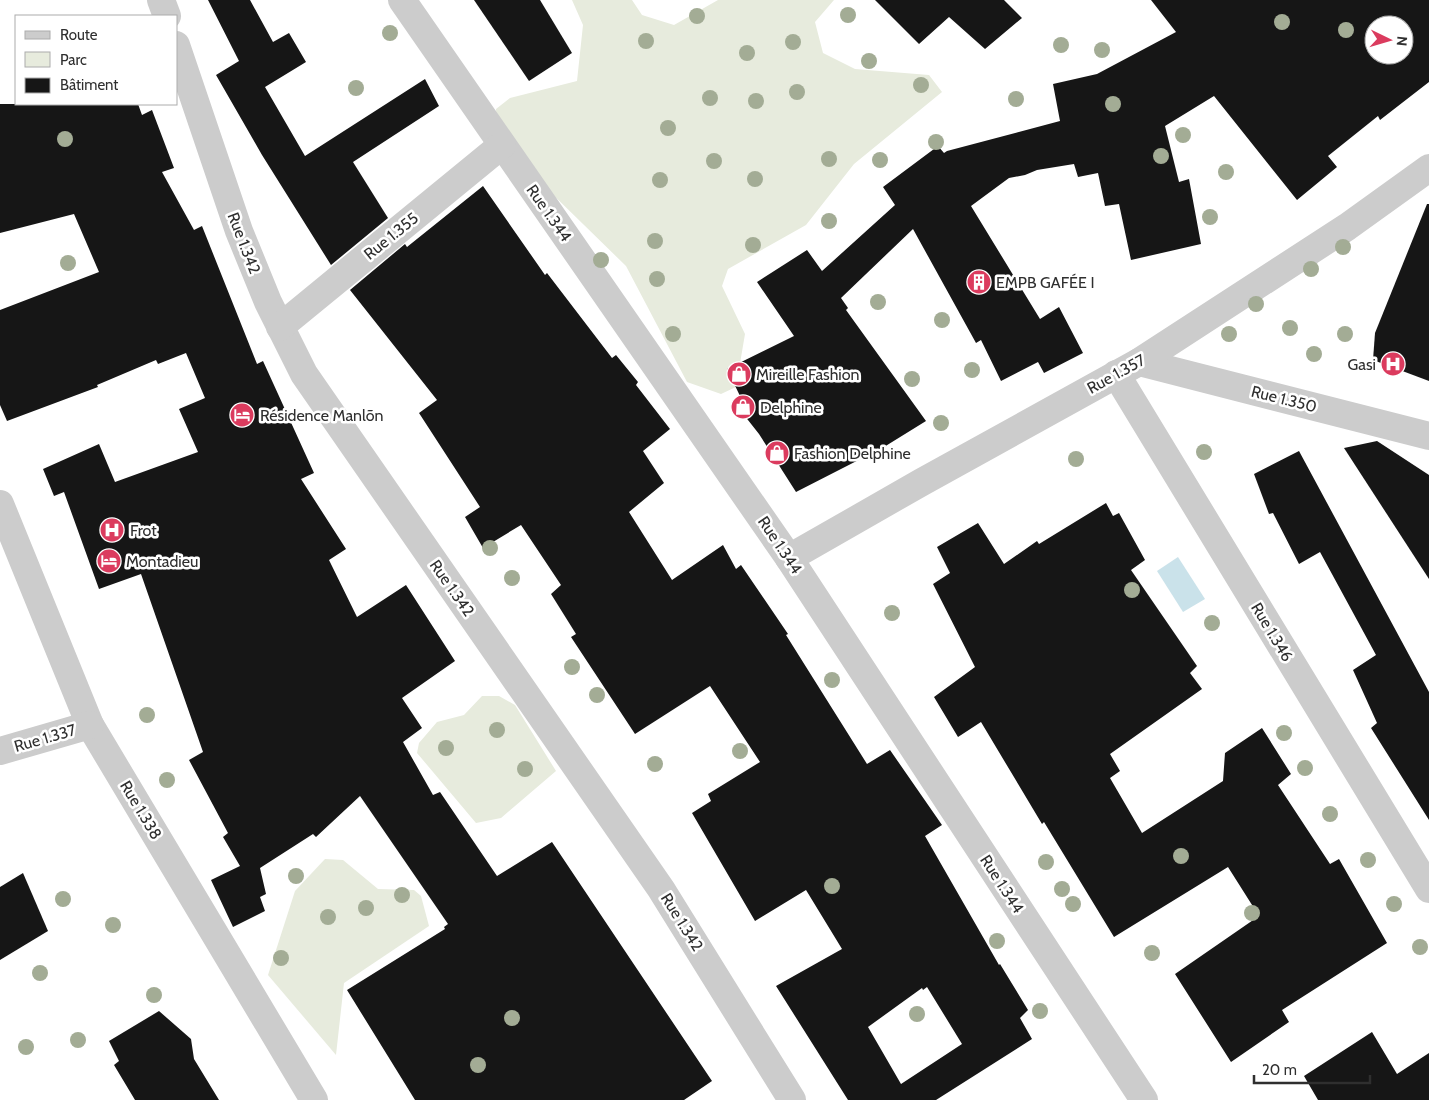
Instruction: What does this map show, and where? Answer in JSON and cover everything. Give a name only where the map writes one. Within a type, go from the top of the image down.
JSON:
[{"type":"street","points":[[161,0],[167,15]]},
{"type":"street","name":"Rue 1.344","points":[[402,0],[789,558],[1144,1100]]},
{"type":"street","name":"Rue 1.342","points":[[178,51],[238,231],[268,302],[304,374],[661,889],[792,1100]]},
{"type":"street","name":"Rue 1.355","points":[[280,327],[502,145]]},
{"type":"street","name":"Rue 1.357","points":[[789,558],[930,477],[1127,368],[1348,227],[1429,168]]},
{"type":"street","name":"Rue 1.350","points":[[1127,368],[1429,436]]},
{"type":"street","name":"Rue 1.346","points":[[1127,368],[1429,889]]},
{"type":"street","name":"Rue 1.338","points":[[0,504],[90,726],[314,1100]]},
{"type":"street","name":"Rue 1.337","points":[[0,750],[90,726]]},
{"type":"green space","points":[[572,0],[632,0],[642,15],[674,25],[718,0],[834,0],[815,22],[823,53],[855,69],[929,75],[942,92],[854,164],[806,225],[728,269],[722,286],[745,334],[736,387],[721,394],[687,382],[626,266],[502,145],[497,128],[496,109],[510,98],[577,81],[583,25]]},
{"type":"green space","points":[[482,696],[499,696],[515,705],[556,771],[501,818],[476,823],[417,753],[419,743],[437,722],[464,715]]},
{"type":"green space","points":[[325,859],[343,860],[378,889],[414,890],[421,896],[429,926],[344,983],[336,1055],[268,975],[295,891]]},
{"type":"water","points":[[1178,557],[1205,599],[1183,612],[1157,571]]},
{"type":"building","points":[[208,0],[250,0],[273,42],[289,33],[306,62],[265,87],[305,156],[425,79],[439,106],[353,162],[388,218],[331,265],[262,155],[216,75],[239,61]]},
{"type":"building","points":[[474,0],[540,0],[572,53],[529,81]]},
{"type":"building","points":[[875,0],[1004,0],[1022,18],[985,49],[949,17],[919,44]]},
{"type":"building","points":[[1151,0],[1429,0],[1429,82],[1380,120],[1378,116],[1328,156],[1337,167],[1297,200],[1214,96],[1165,126],[1179,182],[1189,179],[1201,244],[1131,260],[1119,204],[1105,206],[1098,173],[1078,177],[1074,164],[1037,170],[1025,175],[1009,178],[971,206],[1040,319],[1059,307],[1083,353],[1044,373],[1038,362],[1001,381],[981,340],[976,343],[913,229],[841,298],[848,308],[846,310],[926,421],[884,447],[796,492],[759,434],[733,401],[740,396],[727,369],[794,336],[757,282],[807,250],[822,271],[895,205],[883,187],[938,146],[944,153],[1060,121],[1053,84],[1097,74],[1176,32]]},
{"type":"building","points":[[0,104],[138,105],[142,115],[152,110],[174,168],[162,172],[194,230],[202,226],[257,364],[263,361],[314,473],[301,479],[346,549],[329,560],[357,617],[406,585],[455,661],[402,698],[422,728],[403,742],[433,795],[440,792],[497,876],[552,842],[712,1081],[684,1100],[415,1100],[347,990],[445,929],[444,927],[448,924],[360,796],[316,837],[313,834],[260,868],[266,894],[260,897],[265,911],[233,927],[211,880],[240,866],[223,837],[228,833],[189,760],[203,752],[141,574],[99,589],[64,492],[54,496],[43,469],[99,444],[115,482],[198,452],[179,409],[205,398],[186,353],[158,364],[156,360],[97,385],[98,387],[7,421],[0,405],[0,310],[99,272],[74,214],[0,233]]},
{"type":"building","points":[[483,186],[545,275],[547,273],[612,358],[616,355],[638,382],[636,385],[670,429],[643,451],[664,483],[629,512],[672,580],[723,545],[736,569],[741,565],[788,634],[786,635],[867,764],[890,750],[942,825],[925,836],[999,965],[1028,1010],[1020,1018],[1032,1039],[936,1100],[848,1100],[776,986],[842,949],[806,890],[755,921],[692,813],[711,801],[708,794],[760,762],[710,686],[635,734],[571,637],[576,634],[551,594],[561,585],[521,525],[483,548],[465,517],[480,507],[419,413],[437,400],[350,290],[405,244],[407,247]],"holes":[[[927,987],[962,1044],[901,1084],[868,1027],[922,988],[923,990]]]},
{"type":"building","points":[[1427,204],[1429,204],[1429,381],[1373,360],[1375,333]]},
{"type":"building","points":[[1377,441],[1429,475],[1429,579],[1344,448]]},
{"type":"building","points":[[1299,451],[1429,692],[1429,820],[1371,728],[1377,723],[1353,670],[1376,655],[1320,552],[1299,564],[1273,513],[1269,514],[1254,474]]},
{"type":"building","points":[[1106,503],[1113,516],[1119,513],[1145,560],[1131,570],[1197,666],[1190,673],[1202,689],[1110,754],[1120,771],[1110,778],[1142,833],[1223,781],[1225,753],[1262,728],[1291,774],[1278,785],[1330,864],[1339,859],[1387,943],[1282,1010],[1289,1022],[1231,1062],[1175,974],[1259,916],[1228,867],[1114,937],[1044,822],[1042,824],[981,722],[958,737],[934,697],[975,667],[933,584],[950,573],[937,547],[978,523],[1004,564],[1037,541],[1039,544]]},
{"type":"building","points":[[23,873],[48,931],[0,960],[0,887]]},
{"type":"building","points":[[159,1011],[191,1039],[194,1059],[219,1100],[135,1100],[114,1065],[119,1061],[109,1041]]},
{"type":"building","points":[[1372,1032],[1397,1074],[1429,1053],[1429,1100],[1318,1100],[1304,1076]]},
{"type":"place","name":"EMPB GAFÉE I","points":[[979,282]]},
{"type":"place","name":"Gasi","points":[[1393,364]]},
{"type":"place","name":"Mireille Fashion","points":[[739,374]]},
{"type":"place","name":"Delphine","points":[[743,407]]},
{"type":"place","name":"Résidence Manlõn","points":[[242,415]]},
{"type":"place","name":"Fashion Delphine","points":[[777,453]]},
{"type":"place","name":"Frot","points":[[112,530]]},
{"type":"place","name":"Montadieu","points":[[109,561]]}]
